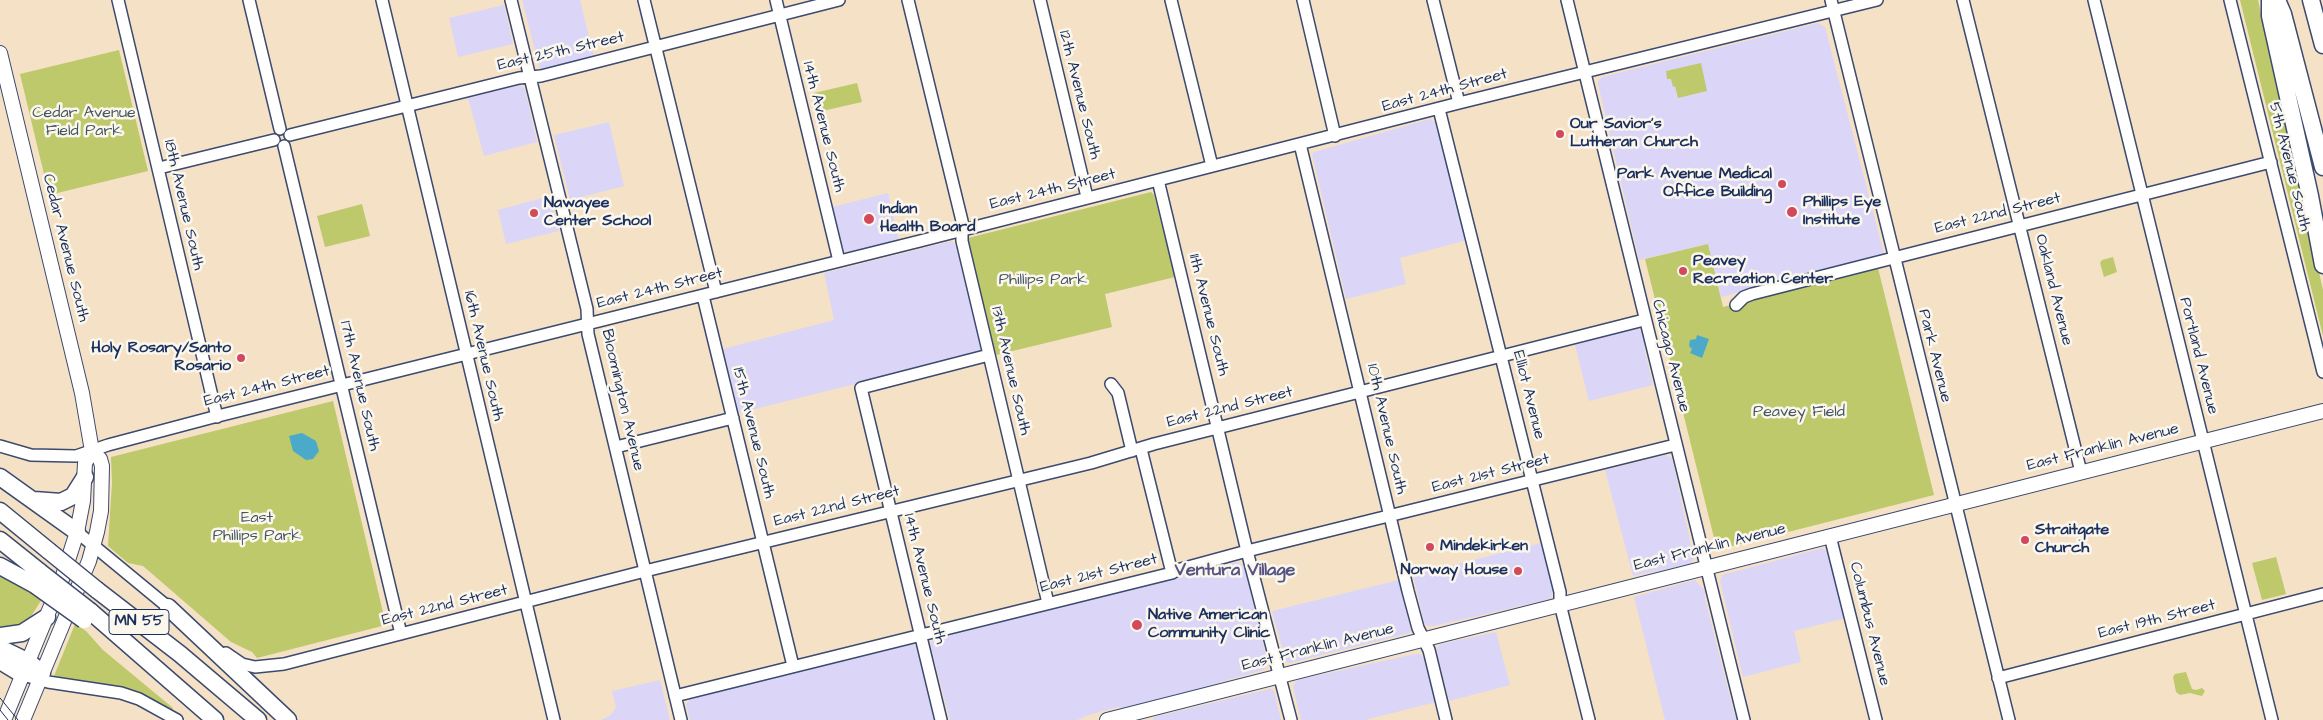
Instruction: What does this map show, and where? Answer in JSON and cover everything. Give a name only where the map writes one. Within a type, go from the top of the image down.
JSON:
[{"type":"highway","points":[[2270,0],[2270,16],[2310,196],[2323,265]]},
{"type":"highway","points":[[2276,0],[2283,14],[2323,167]]},
{"type":"highway","points":[[2311,0],[2323,45]]},
{"type":"highway","points":[[0,477],[78,532]]},
{"type":"highway","points":[[34,500],[61,502],[73,496],[85,477]]},
{"type":"highway","name":"MN 55","points":[[0,511],[180,654],[258,720]]},
{"type":"highway","points":[[0,540],[37,578],[145,662],[215,720]]},
{"type":"highway","points":[[0,566],[37,578]]},
{"type":"highway","points":[[168,607],[288,720]]},
{"type":"highway","points":[[0,636],[22,633],[47,617]]},
{"type":"highway","points":[[0,648],[26,669]]},
{"type":"highway","points":[[0,661],[41,676]]},
{"type":"main road","name":"Cedar Avenue South","points":[[0,53],[3,80],[82,393],[92,451],[100,459],[102,466],[102,492],[97,532],[93,546],[23,720]]},
{"type":"main road","name":"East Franklin Avenue","points":[[1107,720],[1146,715],[1280,676],[1422,639],[2323,411]]},
{"type":"main road","name":"Cedar Avenue South","points":[[4,720],[47,617],[78,532],[85,463],[92,451]]},
{"type":"street","name":"18th Avenue South","points":[[118,0],[217,417]]},
{"type":"street","points":[[158,168],[289,142],[249,0]]},
{"type":"street","name":"16th Avenue South","points":[[382,0],[554,720]]},
{"type":"street","name":"Bloomington Avenue","points":[[512,0],[529,77],[587,309],[588,324],[616,447],[681,720]]},
{"type":"street","points":[[644,0],[716,292]]},
{"type":"street","name":"14th Avenue South","points":[[776,0],[839,261]]},
{"type":"street","name":"East 25th Street","points":[[285,132],[529,77],[839,0]]},
{"type":"street","name":"13th Avenue South","points":[[908,0],[962,221],[962,242],[1048,603]]},
{"type":"street","name":"12th Avenue South","points":[[1040,0],[1087,198]]},
{"type":"street","points":[[1171,0],[1212,166]]},
{"type":"street","points":[[1303,0],[1335,136]]},
{"type":"street","points":[[1432,0],[1459,103]]},
{"type":"street","name":"Chicago Avenue","points":[[1567,0],[1644,320],[1744,720]]},
{"type":"street","name":"East 24th Street","points":[[0,446],[31,455],[76,456],[217,417],[703,296],[1459,103],[1585,73],[1832,5],[1877,0]]},
{"type":"street","name":"Oakland Avenue","points":[[1963,0],[2081,472]]},
{"type":"street","name":"Portland Avenue","points":[[2094,0],[2272,720]]},
{"type":"street","name":"5th Avenue South","points":[[2230,0],[2323,372]]},
{"type":"street","name":"Park Avenue","points":[[1832,5],[1893,258],[2009,720]]},
{"type":"street","name":"Elliot Avenue","points":[[1439,109],[1560,592],[1560,604],[1589,720]]},
{"type":"street","name":"17th Avenue South","points":[[279,143],[342,386],[401,634]]},
{"type":"street","name":"10th Avenue South","points":[[1300,144],[1390,516],[1422,639],[1428,650],[1446,720]]},
{"type":"street","name":"East 22nd Street","points":[[1736,305],[1740,300],[1752,294],[2271,162]]},
{"type":"street","name":"11th Avenue South","points":[[1158,180],[1219,428],[1247,552],[1291,720]]},
{"type":"street","name":"15th Avenue South","points":[[703,296],[793,666]]},
{"type":"street","name":"East 22nd Street","points":[[78,532],[234,660],[242,664],[268,667],[645,571],[1019,480],[1644,320]]},
{"type":"street","name":"14th Avenue South","points":[[941,720],[861,388],[989,356]]},
{"type":"street","points":[[1111,384],[1118,393],[1137,450],[1172,573]]},
{"type":"street","points":[[616,447],[733,418]]},
{"type":"street","name":"East 21st Street","points":[[676,696],[1172,573],[1247,552],[1675,445]]},
{"type":"street","name":"Columbus Avenue","points":[[1830,536],[1876,720]]},
{"type":"street","name":"East 19th Street","points":[[1998,678],[2323,594]]},
{"type":"street","points":[[41,676],[121,693],[152,706],[177,720]]},
{"type":"street","points":[[152,706],[155,720]]},
{"type":"shaded area","points":[[522,0],[580,0],[594,57],[540,70]]},
{"type":"shaded area","points":[[504,5],[513,44],[458,57],[449,18]]},
{"type":"shaded area","points":[[1818,23],[1825,27],[1884,254],[1721,297],[1708,244],[1639,260],[1598,84],[1599,80],[1602,77]]},
{"type":"shaded area","points":[[520,85],[525,89],[537,142],[484,156],[468,98]]},
{"type":"shaded area","points":[[1430,119],[1435,122],[1467,240],[1400,258],[1406,284],[1346,299],[1312,154]]},
{"type":"shaded area","points":[[609,122],[624,186],[570,200],[554,135]]},
{"type":"shaded area","points":[[888,193],[899,241],[846,252],[843,250],[832,207]]},
{"type":"shaded area","points":[[550,196],[559,231],[506,244],[498,210]]},
{"type":"shaded area","points":[[952,241],[957,247],[982,347],[979,353],[739,413],[723,349],[834,320],[824,273]]},
{"type":"shaded area","points":[[1637,328],[1642,332],[1645,341],[1644,348],[1653,385],[1589,401],[1575,345]]},
{"type":"shaded area","points":[[1666,455],[1672,458],[1694,559],[1691,564],[1633,576],[1605,470]]},
{"type":"shaded area","points":[[1541,543],[1553,592],[1550,599],[1434,626],[1427,626],[1424,622],[1413,575]]},
{"type":"shaded area","points":[[1823,548],[1830,553],[1846,618],[1794,631],[1801,662],[1743,677],[1720,581],[1722,575]]},
{"type":"shaded area","points":[[1238,562],[1244,565],[1268,664],[1264,670],[1220,682],[1207,688],[1128,708],[1118,707],[1077,720],[950,720],[930,644],[934,639]]},
{"type":"shaded area","points":[[1399,580],[1411,629],[1410,633],[1290,663],[1286,662],[1272,611]]},
{"type":"shaded area","points":[[1695,580],[1705,591],[1705,599],[1734,713],[1739,720],[1665,720],[1634,597]]},
{"type":"shaded area","points":[[1496,632],[1510,685],[1449,701],[1436,649],[1441,644]]},
{"type":"shaded area","points":[[913,644],[918,648],[935,720],[690,720],[686,705],[691,698]]},
{"type":"shaded area","points":[[1420,654],[1424,659],[1436,702],[1365,720],[1301,720],[1293,687],[1297,680]]},
{"type":"shaded area","points":[[660,680],[670,720],[601,720],[611,715],[616,707],[612,691]]},
{"type":"shaded area","points":[[1270,689],[1274,691],[1281,720],[1153,720],[1154,717]]},
{"type":"green space","points":[[2240,0],[2258,0],[2323,290],[2323,336]]},
{"type":"green space","name":"Cedar Avenue Field Park","points":[[119,50],[148,171],[49,195],[20,74]]},
{"type":"green space","points":[[1701,63],[1707,91],[1678,98],[1671,79],[1667,79],[1666,71]]},
{"type":"green space","points":[[857,83],[862,102],[818,112],[814,93]]},
{"type":"green space","name":"Phillips Park","points":[[1151,192],[1154,195],[1175,277],[1105,294],[1112,327],[996,355],[967,241],[968,238]]},
{"type":"green space","points":[[362,204],[370,236],[325,247],[317,216]]},
{"type":"green space","name":"Peavey Field","points":[[1708,244],[1723,307],[1878,268],[1934,495],[1717,550],[1645,259]]},
{"type":"green space","points":[[2113,257],[2117,272],[2104,277],[2100,263],[2102,260]]},
{"type":"green space","name":"East Phillips Park","points":[[333,401],[386,625],[257,658],[252,652],[231,642],[143,566],[128,563],[108,546],[112,483],[111,457]]},
{"type":"green space","points":[[2276,557],[2286,594],[2262,600],[2252,563]]},
{"type":"green space","points":[[0,573],[42,599],[30,618],[31,621],[25,625],[0,630]]},
{"type":"green space","points":[[75,624],[86,631],[103,650],[173,708],[172,710],[130,690],[54,676]]},
{"type":"green space","points":[[2186,672],[2192,689],[2202,688],[2205,691],[2202,696],[2190,693],[2180,695],[2176,692],[2173,677],[2175,674]]},
{"type":"water","points":[[1697,335],[1709,339],[1702,358],[1690,353],[1692,349],[1689,346],[1690,340],[1696,339]]},
{"type":"water","points":[[302,433],[316,441],[319,451],[313,459],[306,460],[293,451],[289,436]]},
{"type":"tram line","points":[[0,698],[18,720]]},
{"type":"tram line","points":[[0,710],[8,720]]},
{"type":"place","name":"Our Savior's Lutheran Church","points":[[1560,134]]},
{"type":"place","name":"Park Avenue Medical Office Building","points":[[1782,184]]},
{"type":"place","name":"Phillips Eye Institute","points":[[1792,212]]},
{"type":"place","name":"Nawayee Center School","points":[[534,213]]},
{"type":"place","name":"Indian Health Board","points":[[869,219]]},
{"type":"place","name":"Peavey Recreation Center","points":[[1683,271]]},
{"type":"place","name":"Holy Rosary/Santo Rosario","points":[[241,358]]},
{"type":"place","name":"Straitgate Church","points":[[2025,540]]},
{"type":"place","name":"Mindekirken","points":[[1430,547]]},
{"type":"place","name":"Norway House","points":[[1518,571]]},
{"type":"place","name":"Native American Community Clinic","points":[[1137,625]]},
{"type":"district","name":"Ventura Village","points":[[1235,571]]}]
